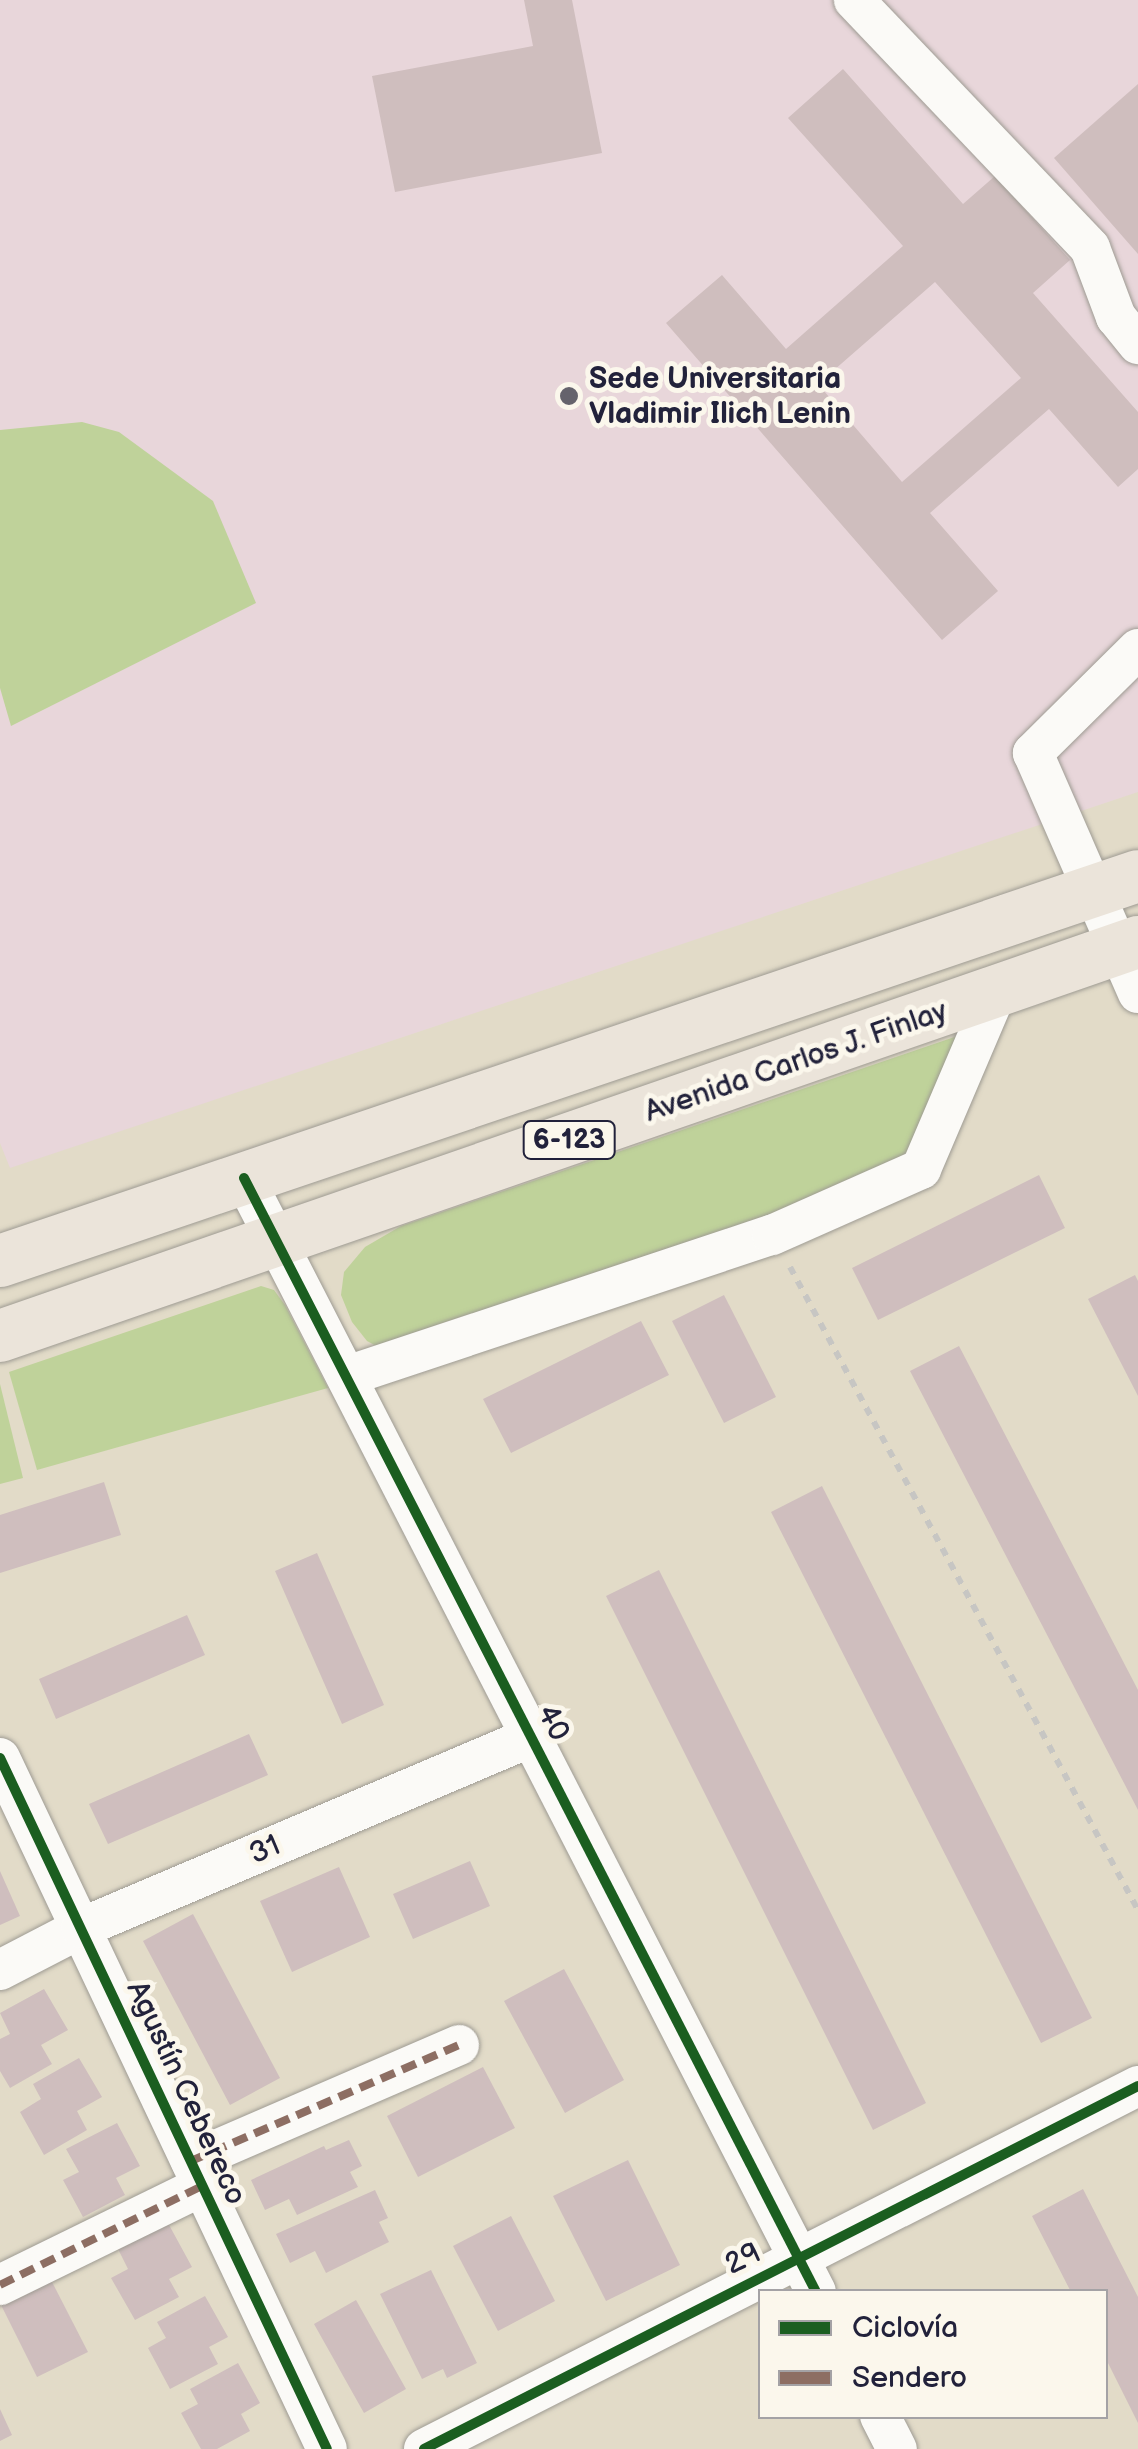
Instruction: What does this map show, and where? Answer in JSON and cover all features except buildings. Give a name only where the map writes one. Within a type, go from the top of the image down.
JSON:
[{"type":"main road","name":"6-123","points":[[0,1261],[1114,884]]},
{"type":"main road","name":"Avenida Carlos J. Finlay","points":[[0,1336],[996,992],[1131,961]]},
{"type":"street","points":[[854,0],[1090,248],[1116,317],[1138,344]]},
{"type":"street","points":[[1131,961],[1114,884],[1034,753],[1138,649]]},
{"type":"street","points":[[347,1376],[772,1234],[921,1169],[996,992]]},
{"type":"street","name":"40","points":[[244,1178],[807,2275]]},
{"type":"street","name":"31","points":[[0,1970],[81,1928],[532,1737]]},
{"type":"street","name":"Agustín Cebereco","points":[[0,1758],[328,2449]]},
{"type":"street","points":[[0,2285],[197,2173],[459,2045]]},
{"type":"street","name":"29","points":[[776,2289],[1138,2086]]},
{"type":"street","name":"29","points":[[424,2449],[758,2297]]},
{"type":"street","points":[[882,2419],[897,2449]]},
{"type":"path","points":[[772,1234],[1138,1910]]},
{"type":"shaded area","name":"Sede Universitaria Vladimir Ilich Lenin","points":[[0,0],[1138,0],[1138,792],[10,1168],[0,1143]]},
{"type":"green space","points":[[82,422],[119,432],[213,501],[256,603],[11,726],[0,688],[0,430]]},
{"type":"green space","points":[[972,1031],[916,1162],[407,1346],[382,1349],[367,1341],[352,1322],[341,1295],[344,1272],[365,1247],[401,1226]]},
{"type":"green space","points":[[261,1286],[274,1290],[285,1305],[328,1388],[37,1470],[9,1372]]},
{"type":"green space","points":[[0,1384],[23,1478],[0,1484]]},
{"type":"marked path","points":[[191,2161],[459,2045]]},
{"type":"marked path","points":[[0,2285],[202,2186]]},
{"type":"cycle path","points":[[244,1178],[814,2289]]},
{"type":"cycle path","points":[[0,1758],[327,2449]]},
{"type":"cycle path","points":[[424,2449],[1138,2086]]},
{"type":"place","name":"Sede Universitaria Vladimir Ilich Lenin","points":[[569,396]]}]
